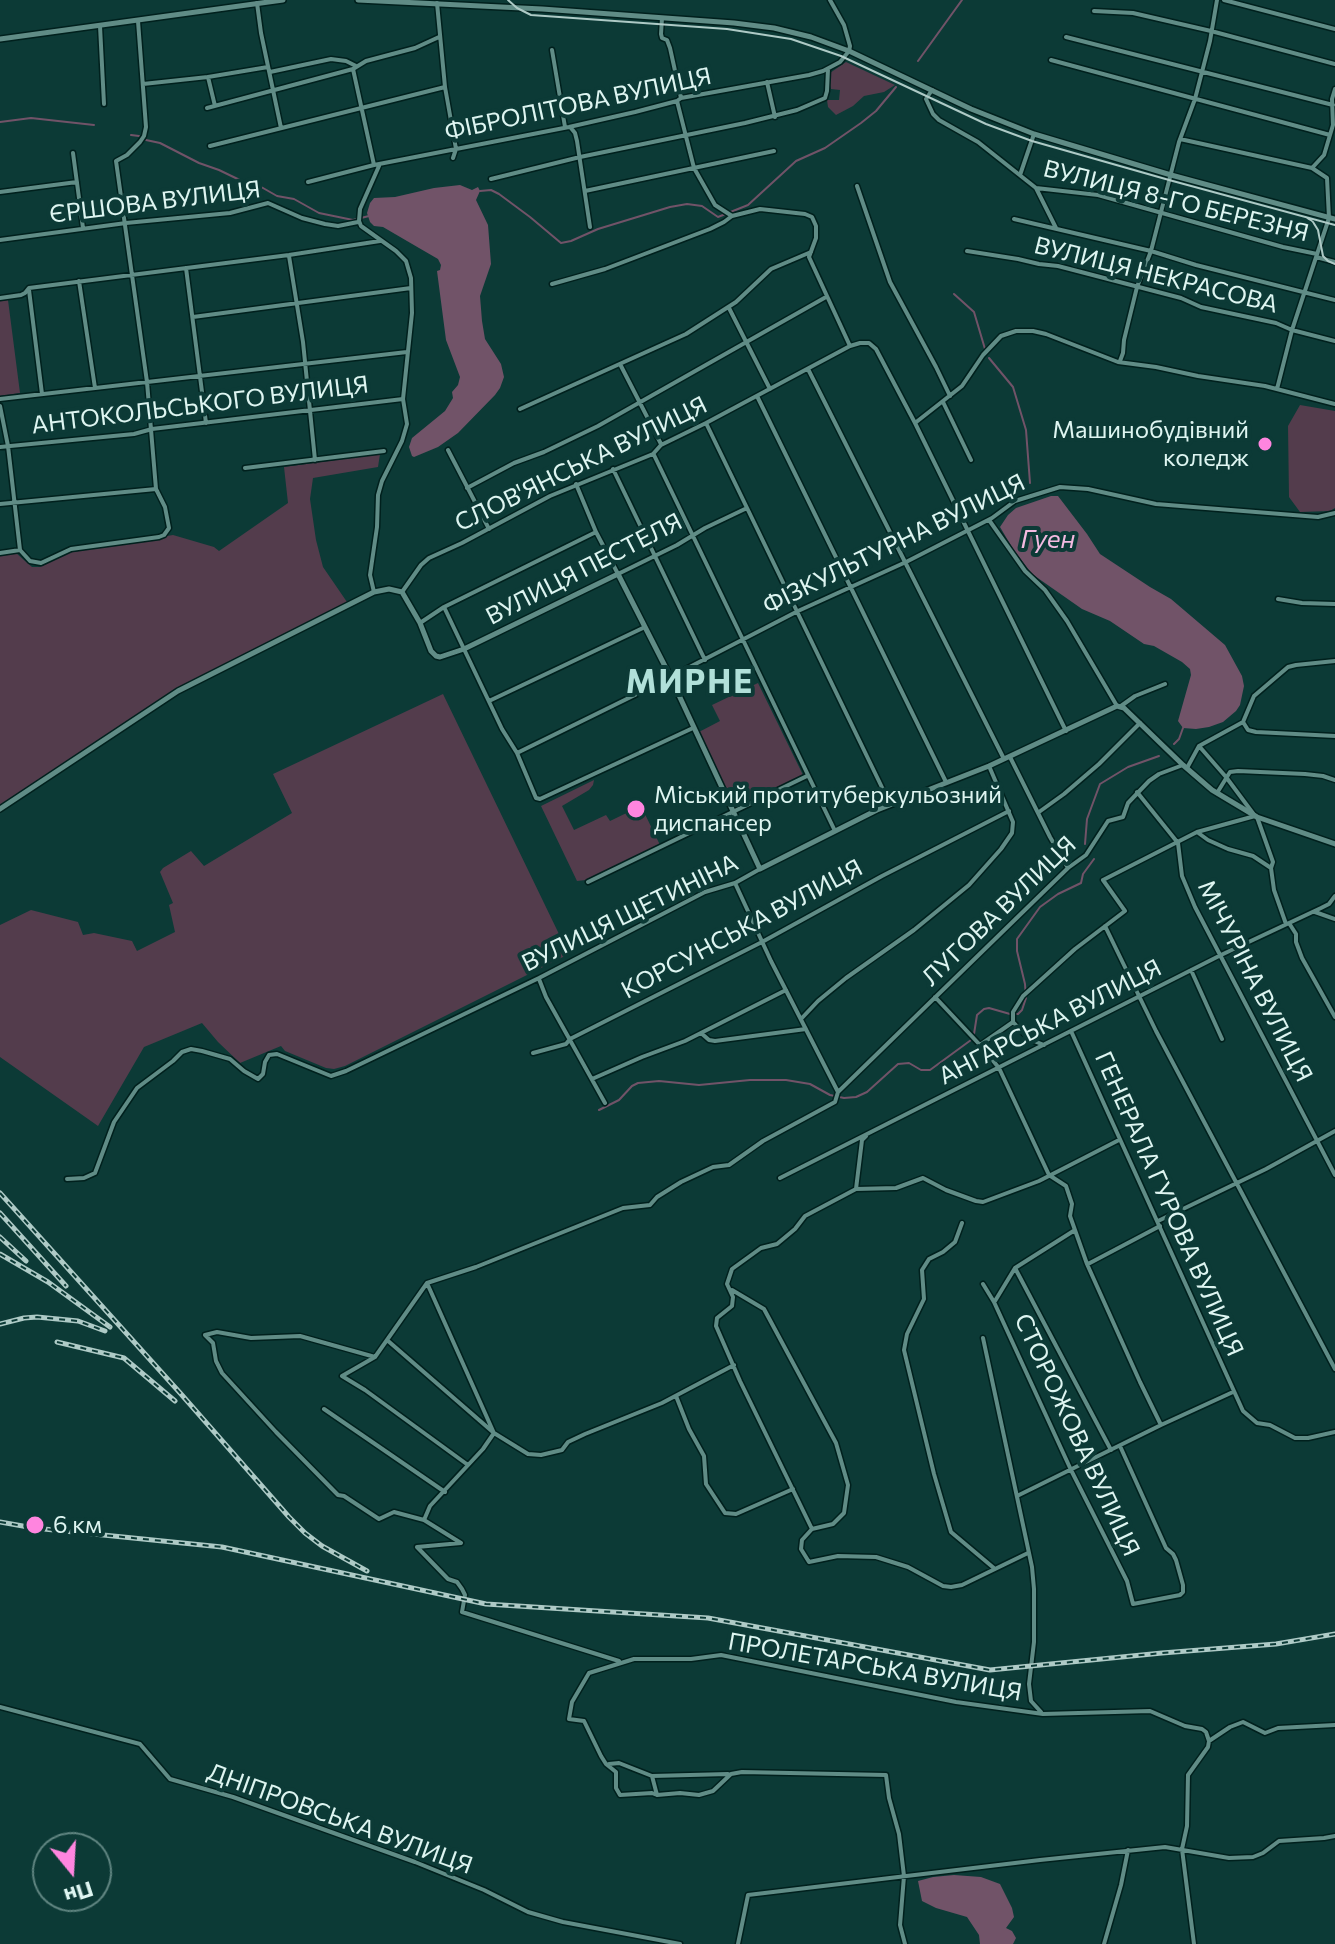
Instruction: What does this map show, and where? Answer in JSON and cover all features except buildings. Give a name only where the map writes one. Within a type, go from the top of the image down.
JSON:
[{"type":"street","points":[[0,39],[283,0]]},
{"type":"street","points":[[358,0],[542,9],[774,28],[849,51],[971,109],[1034,134],[1332,218]]},
{"type":"street","points":[[542,9],[545,0]]},
{"type":"street","points":[[830,0],[847,32],[849,51]]},
{"type":"street","points":[[1120,361],[1137,287],[1151,251],[1180,139],[1195,99],[1217,0]]},
{"type":"street","points":[[1224,0],[1335,29]]},
{"type":"street","points":[[257,3],[281,128]]},
{"type":"street","points":[[437,3],[445,87],[456,149],[453,158]]},
{"type":"street","points":[[1094,11],[1133,13],[1335,64]]},
{"type":"street","points":[[662,18],[661,34],[670,48],[684,135],[694,168],[710,198],[729,214],[760,209],[812,217],[817,232],[809,257],[850,346]]},
{"type":"street","points":[[0,406],[8,446],[20,550],[30,561],[41,563],[71,549],[164,535],[169,528],[165,507],[156,489],[147,382],[116,161],[127,155],[144,136],[146,120],[138,21]]},
{"type":"street","points":[[100,26],[104,104]]},
{"type":"street","points":[[207,108],[354,68],[366,61],[415,48],[439,37]]},
{"type":"street","points":[[1066,37],[1333,105]]},
{"type":"street","points":[[552,50],[567,127],[575,133],[590,227]]},
{"type":"street","name":"ФІБРОЛІТОВА ВУЛИЦЯ","points":[[308,182],[567,127],[679,99],[809,75],[840,62],[849,51]]},
{"type":"street","points":[[143,84],[307,65],[331,59],[346,61],[354,68],[377,165],[359,218],[361,226],[406,261],[412,313],[403,399],[407,424],[378,495],[370,575],[374,592]]},
{"type":"street","points":[[1051,60],[1330,135]]},
{"type":"street","points":[[491,179],[580,157],[775,117],[825,98],[828,69]]},
{"type":"street","points":[[208,77],[215,106]]},
{"type":"street","points":[[767,82],[775,117]]},
{"type":"street","points":[[210,146],[445,87]]},
{"type":"street","points":[[1312,168],[1324,155],[1333,125],[1332,99],[1335,89]]},
{"type":"street","name":"ВУЛИЦЯ 8-ГО БЕРЕЗНЯ","points":[[932,90],[926,99],[936,117],[978,142],[1036,188],[1098,195],[1335,262]]},
{"type":"street","points":[[1020,175],[1034,134]]},
{"type":"street","points":[[1180,139],[1312,168],[1327,178],[1332,218],[1292,330],[1277,390]]},
{"type":"street","points":[[585,191],[774,151]]},
{"type":"street","points":[[73,153],[83,228]]},
{"type":"street","points":[[0,192],[77,182]]},
{"type":"street","points":[[857,186],[890,282],[950,396]]},
{"type":"street","points":[[1036,188],[1056,228]]},
{"type":"street","name":"ЄРШОВА ВУЛИЦЯ","points":[[0,240],[230,213],[268,203],[325,224],[338,226],[359,218]]},
{"type":"street","points":[[552,284],[605,269],[710,229],[724,222],[729,214]]},
{"type":"street","points":[[1014,219],[1151,251],[1335,300]]},
{"type":"street","points":[[0,298],[21,295],[29,288],[380,241]]},
{"type":"street","name":"ВУЛИЦЯ НЕКРАСОВА","points":[[967,251],[1058,266],[1335,341]]},
{"type":"street","points":[[520,409],[686,334],[729,308],[771,269],[811,252]]},
{"type":"street","points":[[289,255],[315,460]]},
{"type":"street","points":[[186,268],[206,423]]},
{"type":"street","points":[[79,281],[95,388]]},
{"type":"street","points":[[29,288],[42,394]]},
{"type":"street","points":[[193,317],[411,288]]},
{"type":"street","points":[[467,488],[598,426],[826,297]]},
{"type":"street","points":[[729,308],[770,389]]},
{"type":"street","points":[[1066,731],[915,423],[962,386],[983,355],[1001,336],[1016,331],[1046,334],[1120,361],[1265,386],[1335,404]]},
{"type":"street","name":"СЛОВ'ЯНСЬКА ВУЛИЦЯ","points":[[402,592],[425,561],[550,496],[653,454],[661,445],[850,346],[865,342],[873,345],[915,423]]},
{"type":"street","points":[[0,399],[407,352]]},
{"type":"street","points":[[620,364],[661,445]]},
{"type":"street","points":[[808,369],[1007,758],[1068,868]]},
{"type":"street","points":[[757,396],[946,782]]},
{"type":"street","name":"АНТОКОЛЬСЬКОГО ВУЛИЦЯ","points":[[0,447],[134,434],[152,429],[403,399]]},
{"type":"street","points":[[943,402],[971,460]]},
{"type":"street","points":[[706,423],[890,804]]},
{"type":"street","points":[[448,450],[489,529]]},
{"type":"street","points":[[245,468],[384,451]]},
{"type":"street","points":[[653,454],[835,831]]},
{"type":"street","points":[[613,469],[705,660]]},
{"type":"street","points":[[576,484],[596,532],[670,676],[760,869]]},
{"type":"street","name":"ФІЗКУЛЬТУРНА ВУЛИЦЯ","points":[[517,753],[798,611],[906,562],[989,520],[1021,498],[1064,486],[1156,504],[1318,517],[1335,513]]},
{"type":"street","points":[[0,504],[156,489]]},
{"type":"street","name":"ВУЛИЦЯ ПЕСТЕЛЯ","points":[[420,623],[431,651],[436,656],[445,657],[656,556],[747,508]]},
{"type":"street","points":[[989,520],[1025,571],[1045,590],[1067,621],[1119,706],[1217,793],[1256,817],[1335,844]]},
{"type":"street","points":[[0,809],[178,691],[374,592],[389,589],[402,592],[420,623],[444,607],[596,532]]},
{"type":"street","points":[[0,553],[20,550]]},
{"type":"street","points":[[1278,599],[1335,604]]},
{"type":"street","points":[[444,607],[502,729],[517,753],[534,796],[540,799],[693,728]]},
{"type":"street","points":[[489,701],[645,627]]},
{"type":"street","points":[[1185,767],[1199,746],[1243,722],[1254,696],[1288,667],[1335,661]]},
{"type":"street","points":[[1119,706],[1165,684]]},
{"type":"street","name":"ВУЛИЦЯ ЩЕТИНІНА","points":[[67,1179],[84,1178],[95,1173],[114,1122],[137,1088],[182,1052],[191,1049],[230,1059],[258,1079],[263,1074],[269,1055],[277,1054],[331,1076],[346,1071],[539,978],[705,892],[735,883],[890,804],[989,766],[1119,706]]},
{"type":"street","points":[[1243,722],[1251,731],[1335,736]]},
{"type":"street","points":[[1039,812],[1087,774],[1140,723]]},
{"type":"street","points":[[1199,746],[1256,817],[1273,862],[1274,890],[1288,924],[1296,934],[1302,958],[1335,1017]]},
{"type":"street","points":[[801,1019],[846,978],[914,930],[977,878],[1001,849],[1012,833],[1013,822],[989,766]]},
{"type":"street","name":"ЛУГОВА ВУЛИЦЯ","points":[[838,1092],[1068,868],[1086,855],[1108,821],[1123,817],[1128,803],[1137,792],[1159,774],[1185,767]]},
{"type":"street","points":[[1217,793],[1230,772],[1238,771],[1305,774],[1335,780]]},
{"type":"street","points":[[588,882],[807,776]]},
{"type":"street","points":[[1137,792],[1178,843]]},
{"type":"street","name":"КОРСУНСЬКА ВУЛИЦЯ","points":[[533,1053],[561,1046],[1009,811]]},
{"type":"street","points":[[1044,1045],[1029,1039],[1013,1020],[1013,1012],[1029,990],[1075,949],[1125,911],[1103,880],[1197,832],[1256,817]]},
{"type":"street","points":[[1197,832],[1228,849],[1253,856],[1271,868]]},
{"type":"street","name":"МІЧУРІНА ВУЛИЦЯ","points":[[1178,843],[1182,876],[1335,1175]]},
{"type":"street","points":[[468,1465],[342,1376],[375,1357],[427,1283],[476,1267],[623,1208],[650,1205],[681,1182],[713,1167],[729,1165],[763,1141],[835,1102],[838,1092],[735,883]]},
{"type":"street","name":"АНГАРСЬКА ВУЛИЦЯ","points":[[780,1178],[1221,955],[1314,912],[1329,904],[1335,896]]},
{"type":"street","points":[[1314,912],[1335,919]]},
{"type":"street","points":[[1105,926],[1335,1369]]},
{"type":"street","points":[[1191,970],[1222,1039]]},
{"type":"street","points":[[539,978],[546,997],[605,1103]]},
{"type":"street","points":[[592,1079],[701,1033],[786,990]]},
{"type":"street","points":[[935,997],[999,1068],[1049,1175],[1066,1186],[1072,1204],[1070,1216],[1087,1264],[1161,1425]]},
{"type":"street","points":[[980,1045],[1013,1020]]},
{"type":"street","points":[[701,1033],[715,1041],[806,1029]]},
{"type":"street","name":"ГЕНЕРАЛА ГУРОВА ВУЛИЦЯ","points":[[1071,1031],[1243,1411],[1257,1423],[1270,1425],[1295,1438],[1335,1432]]},
{"type":"street","points":[[856,1189],[862,1140],[870,1131]]},
{"type":"street","points":[[1087,1264],[1335,1131]]},
{"type":"street","points":[[812,1529],[716,1326],[717,1318],[732,1306],[733,1297],[727,1284],[732,1269],[761,1248],[777,1244],[805,1216],[856,1189],[896,1188],[923,1178],[946,1190],[983,1202],[1049,1175],[1119,1140]]},
{"type":"street","points":[[962,1223],[955,1242],[929,1259],[922,1270],[924,1299],[907,1334],[904,1350],[930,1462],[951,1532],[995,1569]]},
{"type":"street","points":[[994,1302],[1015,1268],[1075,1230]]},
{"type":"street","points":[[1015,1268],[1111,1450]]},
{"type":"street","points":[[427,1283],[494,1433]]},
{"type":"street","name":"СТОРОЖОВА ВУЛИЦЯ","points":[[983,1284],[1127,1581],[1133,1604],[1180,1595],[1183,1585],[1173,1554],[1166,1548],[1120,1446]]},
{"type":"street","points":[[730,1289],[764,1309],[836,1443],[848,1485],[844,1513],[833,1524],[812,1529],[802,1540],[801,1549],[809,1562],[838,1556],[876,1557],[908,1567],[943,1586],[951,1587],[962,1585],[1029,1553]]},
{"type":"street","points":[[375,1357],[300,1336],[251,1338],[217,1332],[205,1335],[213,1343],[222,1373],[338,1495],[379,1519],[394,1512],[424,1520],[461,1543],[417,1547],[462,1589],[465,1595],[462,1612],[622,1662]]},
{"type":"street","points":[[983,1338],[1029,1553],[1034,1589],[1034,1642],[1029,1684],[1031,1701],[1043,1714]]},
{"type":"street","points":[[387,1340],[494,1433],[528,1454],[541,1455],[562,1450],[568,1442],[676,1396],[734,1365]]},
{"type":"street","points":[[1017,1496],[1233,1392]]},
{"type":"street","points":[[676,1396],[704,1456],[706,1484],[725,1513],[736,1514],[793,1489]]},
{"type":"street","points":[[324,1409],[445,1492]]},
{"type":"street","points":[[424,1520],[430,1506],[494,1433]]},
{"type":"street","name":"ПРОЛЕТАРСЬКА ВУЛИЦЯ","points":[[606,1764],[584,1721],[569,1719],[572,1702],[589,1673],[634,1659],[691,1659],[721,1655],[956,1702],[1043,1714],[1150,1711],[1185,1726],[1202,1729],[1209,1741]]},
{"type":"street","name":"ДНІПРОВСЬКА ВУЛИЦЯ","points":[[0,1707],[140,1744],[170,1779],[233,1797],[415,1862],[528,1912],[563,1922],[680,1944]]},
{"type":"street","points":[[1194,1944],[1182,1849],[1187,1826],[1188,1775],[1206,1751],[1209,1741],[1243,1722],[1265,1733],[1278,1728],[1335,1725]]},
{"type":"street","points":[[606,1764],[619,1763],[652,1776],[772,1772],[886,1775],[899,1834],[904,1876],[900,1925],[905,1944]]},
{"type":"street","points":[[606,1764],[616,1772],[616,1788],[620,1795],[707,1794],[731,1774]]},
{"type":"street","points":[[652,1776],[657,1795]]},
{"type":"street","points":[[738,1944],[748,1895],[1165,1847],[1229,1858],[1253,1857],[1279,1841],[1335,1836]]},
{"type":"street","points":[[1104,1944],[1128,1850]]},
{"type":"shaded area","points":[[846,62],[895,85],[884,92],[864,96],[836,115],[828,107],[827,100],[839,100],[840,90],[831,89],[827,75]]},
{"type":"shaded area","points":[[8,300],[20,393],[0,396],[0,301]]},
{"type":"shaded area","points":[[1300,405],[1335,411],[1335,508],[1330,511],[1300,512],[1289,497],[1288,426]]},
{"type":"shaded area","points":[[380,454],[378,467],[313,478],[310,499],[323,567],[347,602],[176,689],[0,805],[0,555],[16,553],[32,567],[40,567],[67,553],[173,535],[219,551],[288,503],[284,467]]},
{"type":"shaded area","points":[[758,683],[803,775],[734,810],[697,733],[720,721],[712,705]]},
{"type":"shaded area","points":[[443,694],[567,955],[334,1069],[285,1051],[281,1046],[240,1063],[202,1023],[144,1047],[98,1126],[0,1057],[0,925],[31,910],[78,922],[83,935],[94,933],[132,941],[137,951],[175,932],[169,905],[173,903],[160,872],[163,868],[191,851],[204,866],[292,813],[273,774]]},
{"type":"shaded area","points":[[594,780],[589,790],[562,806],[574,830],[606,815],[610,821],[641,806],[660,845],[586,880],[577,881],[541,806]]},
{"type":"water","points":[[460,185],[472,190],[478,187],[480,191],[476,200],[488,225],[491,264],[480,296],[482,321],[485,339],[501,364],[504,377],[495,395],[458,433],[438,447],[414,457],[409,447],[412,438],[445,411],[460,377],[446,340],[437,271],[441,265],[438,259],[383,227],[374,226],[367,213],[374,198]]},
{"type":"water","name":"Гуен","points":[[1058,496],[1100,554],[1171,599],[1225,645],[1244,686],[1240,705],[1223,722],[1196,729],[1183,728],[1178,721],[1190,669],[1110,621],[1082,609],[1032,574],[1000,527],[1016,508]]},
{"type":"water","points":[[954,1875],[981,1877],[1000,1884],[1014,1917],[1006,1928],[1016,1938],[1013,1944],[980,1944],[979,1935],[967,1917],[922,1901],[918,1881]]},
{"type":"waterway","points":[[918,61],[962,0]]},
{"type":"waterway","points":[[480,191],[491,190],[499,194],[561,243],[598,229],[687,204],[702,206],[718,217],[748,205],[796,161],[825,148],[861,123],[896,87]]},
{"type":"waterway","points":[[0,122],[31,118],[94,125]]},
{"type":"waterway","points":[[131,135],[139,136]]},
{"type":"waterway","points":[[146,140],[160,143],[277,196],[294,199],[319,213],[353,220],[369,216]]},
{"type":"waterway","points":[[954,294],[974,312],[985,349]]},
{"type":"waterway","points":[[989,358],[1013,387],[1026,430],[1030,483]]},
{"type":"waterway","points":[[1174,744],[1183,728]]},
{"type":"waterway","points":[[1085,844],[1087,819],[1100,784],[1128,767],[1159,756]]},
{"type":"waterway","points":[[974,1034],[977,1015],[984,1009],[1010,1014],[1018,1014],[1022,1010],[1026,998],[1017,939],[1040,907],[1081,883],[1083,874],[1094,859]]},
{"type":"waterway","points":[[599,1110],[619,1100],[638,1083],[659,1081],[699,1085],[786,1080],[810,1084],[830,1095],[856,1097],[867,1092],[898,1064],[909,1063],[921,1070],[930,1070],[971,1040]]},
{"type":"tram line","points":[[508,0],[531,15],[727,29],[791,39],[841,56],[986,124],[1032,141],[1335,225]]},
{"type":"tram line","points":[[1306,217],[1318,230],[1323,256],[1335,264]]},
{"type":"railway","points":[[0,1193],[289,1517],[322,1546],[367,1571]]},
{"type":"railway","points":[[0,1213],[66,1286]]},
{"type":"railway","points":[[0,1237],[26,1261]]},
{"type":"railway","points":[[0,1254],[48,1282],[110,1327]]},
{"type":"railway","points":[[0,1324],[37,1317],[78,1321],[105,1331]]},
{"type":"railway","points":[[57,1342],[124,1358],[175,1401]]},
{"type":"railway","points":[[0,1522],[222,1547],[486,1604],[708,1618],[990,1670],[1276,1644],[1335,1634]]},
{"type":"place","name":"Машинобудівний коледж","points":[[1265,444]]},
{"type":"place","name":"Міський протитуберкульозний диспансер","points":[[636,809]]},
{"type":"place","name":"6 км","points":[[35,1525]]},
{"type":"district","name":"МИРНЕ","points":[[690,682]]}]
